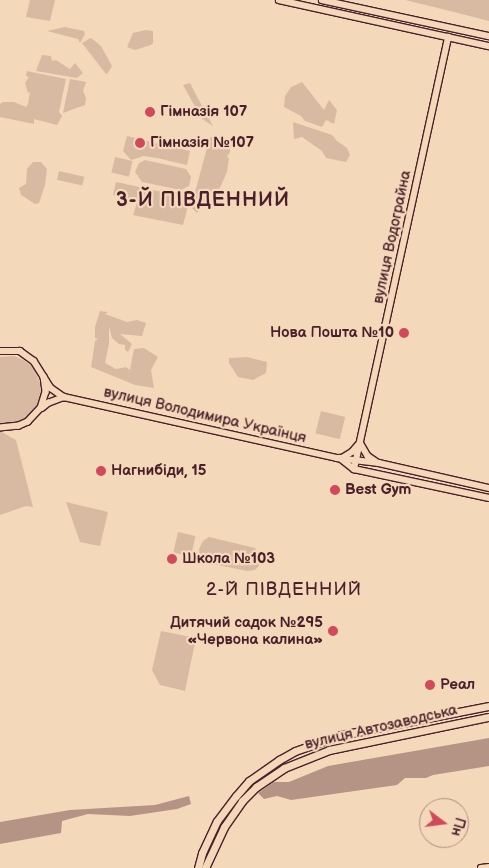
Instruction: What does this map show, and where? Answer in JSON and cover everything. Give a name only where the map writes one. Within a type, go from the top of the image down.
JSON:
[{"type":"main road","name":"вулиця Автозаводська","points":[[198,868],[202,853],[217,821],[249,781],[295,751],[325,740],[383,726],[489,706]]},
{"type":"main road","name":"вулиця Автозаводська","points":[[205,868],[208,857],[224,827],[242,802],[256,787],[297,761],[329,750],[489,717]]},
{"type":"main road","points":[[383,726],[386,738]]},
{"type":"street","points":[[279,0],[489,46]]},
{"type":"street","points":[[322,0],[489,36]]},
{"type":"street","name":"вулиця Водограйна","points":[[354,469],[448,37]]},
{"type":"street","points":[[0,351],[10,350],[24,353],[34,361],[51,388],[64,397]]},
{"type":"street","points":[[36,415],[46,392],[44,377]]},
{"type":"street","points":[[0,428],[19,426],[36,415],[48,403],[64,397]]},
{"type":"street","name":"вулиця Володимира Українця","points":[[64,397],[340,458],[379,463]]},
{"type":"street","points":[[340,458],[352,452],[360,442],[368,456],[379,463],[489,488]]},
{"type":"street","name":"вулиця Володимира Українця","points":[[340,458],[354,469],[489,498]]},
{"type":"street","points":[[481,868],[489,867]]},
{"type":"shaded area","points":[[30,0],[55,0],[50,21],[26,17]]},
{"type":"shaded area","points":[[405,0],[489,0],[489,21],[446,10]]},
{"type":"shaded area","points":[[65,27],[84,31],[85,34],[80,43],[78,39],[47,31]]},
{"type":"shaded area","points":[[146,30],[153,31],[153,43],[151,45],[135,50],[127,47],[133,33]]},
{"type":"shaded area","points":[[91,38],[101,46],[112,66],[106,74],[82,43]]},
{"type":"shaded area","points":[[42,55],[51,56],[52,61],[56,60],[70,69],[75,63],[83,73],[77,78],[36,71]]},
{"type":"shaded area","points":[[27,71],[66,79],[59,112],[62,116],[57,125],[34,119],[34,124],[0,117],[0,104],[3,102],[14,102],[26,107],[28,104],[30,92],[28,93],[25,83],[29,77],[26,76]]},
{"type":"shaded area","points":[[70,79],[86,82],[83,91],[86,98],[85,105],[63,113]]},
{"type":"shaded area","points":[[302,82],[324,110],[329,100],[337,110],[334,124],[326,120],[322,127],[305,121],[301,116],[284,107],[285,96],[291,87]]},
{"type":"shaded area","points":[[190,83],[213,126],[202,119],[183,85]]},
{"type":"shaded area","points":[[293,122],[332,135],[347,148],[350,155],[346,162],[326,158],[322,151],[302,137],[294,139]]},
{"type":"shaded area","points":[[127,136],[190,151],[187,165],[144,156],[131,160],[123,151]]},
{"type":"shaded area","points":[[210,137],[232,145],[224,148],[230,148],[227,157],[229,158],[227,172],[214,201],[212,192],[197,213],[191,207]]},
{"type":"shaded area","points":[[115,157],[133,161],[129,177],[111,173]]},
{"type":"shaded area","points":[[145,160],[186,169],[191,177],[189,186],[181,190],[142,182],[135,172],[139,163]]},
{"type":"shaded area","points":[[33,162],[41,162],[47,169],[45,185],[39,203],[35,204],[21,195],[19,188],[26,184],[27,169]]},
{"type":"shaded area","points":[[59,171],[84,177],[82,186],[57,180]]},
{"type":"shaded area","points":[[116,182],[190,198],[183,225],[133,215],[140,193],[137,200],[113,195]]},
{"type":"shaded area","points":[[100,311],[108,312],[105,314],[127,322],[137,320],[146,323],[142,336],[120,334],[132,344],[128,352],[125,350],[125,345],[119,344],[112,338],[109,326],[109,344],[105,363],[116,369],[126,367],[130,370],[134,349],[144,348],[158,357],[151,370],[154,388],[135,385],[91,367],[95,341],[98,339],[95,338],[95,327]]},
{"type":"shaded area","points":[[14,356],[33,367],[42,387],[41,397],[38,406],[25,419],[16,423],[4,424],[0,423],[0,357]]},
{"type":"shaded area","points":[[247,357],[267,362],[266,373],[253,380],[238,377],[229,363],[229,358]]},
{"type":"shaded area","points":[[321,411],[345,417],[340,439],[315,433]]},
{"type":"shaded area","points":[[0,431],[16,440],[33,507],[26,506],[0,515]]},
{"type":"shaded area","points":[[66,502],[108,512],[100,546],[80,542]]},
{"type":"shaded area","points":[[178,532],[196,536],[191,557],[173,552]]},
{"type":"shaded area","points":[[209,537],[255,548],[261,557],[259,566],[255,570],[247,571],[204,562],[200,558],[199,549],[203,541]]},
{"type":"shaded area","points":[[161,631],[196,638],[185,691],[160,685],[152,670]]},
{"type":"shaded area","points":[[489,738],[489,766],[433,775],[426,778],[405,778],[397,785],[291,800],[277,796],[264,799],[258,793],[274,782],[289,782],[328,766]]},
{"type":"shaded area","points":[[189,796],[191,804],[177,809],[130,816],[88,814],[62,821],[61,833],[0,844],[0,822],[70,810],[155,805]]},
{"type":"place","name":"Гімназія 107","points":[[150,112]]},
{"type":"place","name":"Гімназія №107","points":[[140,143]]},
{"type":"place","name":"Нова Пошта №10","points":[[404,333]]},
{"type":"place","name":"Нагнибіди, 15","points":[[101,471]]},
{"type":"place","name":"Best Gym","points":[[335,490]]},
{"type":"place","name":"Школа №103","points":[[172,559]]},
{"type":"place","name":"Дитячий садок №295 «Червона калина»","points":[[333,631]]},
{"type":"place","name":"Реал","points":[[430,685]]},
{"type":"district","name":"3-Й ПІВДЕННИЙ","points":[[203,200]]},
{"type":"district","name":"2-Й ПІВДЕННИЙ","points":[[284,590]]}]
